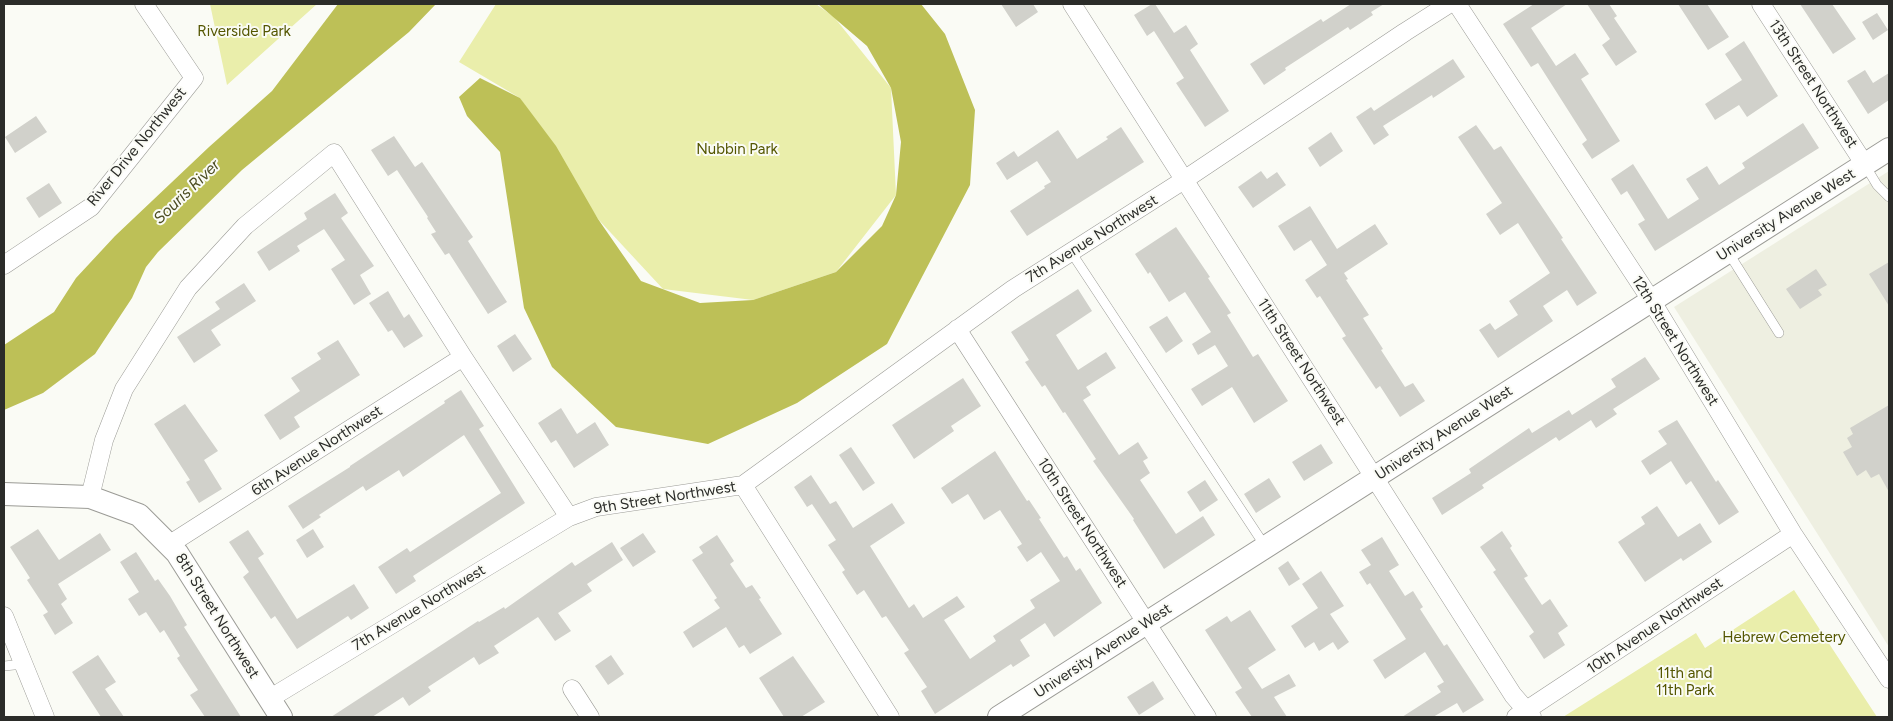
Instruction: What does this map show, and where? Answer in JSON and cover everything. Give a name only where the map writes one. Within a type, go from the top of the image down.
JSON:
[{"type":"street","name":"River Drive Northwest","points":[[4,265],[91,207],[194,78],[144,4]]},
{"type":"street","name":"11th Street Northwest","points":[[1072,4],[1375,476],[1525,715]]},
{"type":"street","name":"7th Avenue Northwest","points":[[743,486],[1012,289],[1184,180],[1396,37],[1450,4]]},
{"type":"street","name":"12th Street Northwest","points":[[1457,4],[1651,300],[1793,534],[1889,680]]},
{"type":"street","name":"13th Street Northwest","points":[[1761,4],[1864,165]]},
{"type":"street","name":"University Avenue West","points":[[999,717],[1889,149]]},
{"type":"street","points":[[90,497],[104,440],[124,389],[188,288],[245,226],[334,153],[463,357],[569,517]]},
{"type":"street","name":"10th Street Northwest","points":[[958,329],[1207,717]]},
{"type":"street","name":"6th Avenue Northwest","points":[[170,544],[463,357]]},
{"type":"street","name":"9th Street Northwest","points":[[569,517],[596,507],[743,486],[890,717]]},
{"type":"street","name":"8th Street Northwest","points":[[4,494],[90,497],[139,515],[177,553],[275,708]]},
{"type":"street","name":"7th Avenue Northwest","points":[[275,708],[569,517]]},
{"type":"street","name":"10th Avenue Northwest","points":[[1525,715],[1793,534]]},
{"type":"street","points":[[4,616],[44,717]]},
{"type":"street","points":[[572,689],[590,717]]},
{"type":"lane","points":[[1864,165],[1877,185],[1889,197]]},
{"type":"lane","points":[[1071,252],[1266,547]]},
{"type":"lane","points":[[1728,252],[1779,333]]},
{"type":"lane","points":[[4,666],[24,664]]},
{"type":"shaded area","points":[[1889,171],[1889,647],[1674,307]]},
{"type":"green space","name":"Riverside Park","points":[[210,4],[317,4],[227,85]]},
{"type":"green space","name":"Nubbin Park","points":[[496,4],[816,4],[834,17],[891,88],[896,195],[836,272],[753,300],[663,289],[598,219],[520,98],[459,62]]},
{"type":"green space","points":[[1794,590],[1877,717],[1563,717],[1696,633],[1705,648]]},
{"type":"water","name":"Souris River","points":[[338,4],[436,4],[409,32],[242,170],[158,252],[146,267],[132,298],[95,354],[43,393],[4,410],[4,345],[54,312],[76,278],[115,236],[209,147],[272,91]]},
{"type":"water","points":[[818,4],[921,4],[945,34],[975,110],[970,185],[887,344],[797,403],[708,444],[616,427],[552,367],[524,308],[500,152],[467,116],[459,97],[480,78],[520,98],[556,146],[598,219],[641,281],[700,303],[753,300],[836,272],[882,226],[896,195],[901,142],[891,88],[867,46]]},
{"type":"building","points":[[1001,4],[1033,4],[1038,12],[1016,27]]},
{"type":"building","points":[[1155,4],[1174,33],[1186,25],[1198,44],[1190,50],[1229,111],[1205,127],[1176,83],[1184,78],[1154,31],[1147,36],[1134,15]]},
{"type":"building","points":[[1351,4],[1384,4],[1371,12],[1373,15],[1350,30],[1348,27],[1285,68],[1286,70],[1264,85],[1250,64],[1321,19],[1323,22]]},
{"type":"building","points":[[1534,4],[1567,4],[1531,28],[1556,66],[1575,53],[1589,74],[1581,79],[1620,141],[1592,159],[1582,144],[1587,140],[1538,63],[1531,67],[1503,24]]},
{"type":"building","points":[[1587,4],[1609,4],[1617,16],[1614,18],[1637,52],[1616,66],[1602,45],[1610,39]]},
{"type":"building","points":[[1678,4],[1707,4],[1729,37],[1708,50]]},
{"type":"building","points":[[1800,4],[1832,4],[1856,39],[1833,54]]},
{"type":"building","points":[[1877,13],[1888,30],[1873,40],[1862,22]]},
{"type":"building","points":[[1744,41],[1778,96],[1747,117],[1739,105],[1715,120],[1705,104],[1742,80],[1725,54]]},
{"type":"building","points":[[1453,59],[1465,77],[1433,98],[1432,95],[1383,126],[1389,135],[1374,145],[1356,117],[1371,107],[1374,111]]},
{"type":"building","points":[[1865,70],[1873,83],[1889,73],[1889,100],[1868,114],[1847,81]]},
{"type":"building","points":[[36,116],[47,132],[15,153],[5,137]]},
{"type":"building","points":[[1803,123],[1819,148],[1655,251],[1638,224],[1645,220],[1627,191],[1621,195],[1611,179],[1633,164],[1668,219],[1699,199],[1686,179],[1707,166],[1719,185],[1745,168],[1742,163]]},
{"type":"building","points":[[1476,125],[1494,150],[1501,146],[1563,238],[1561,239],[1597,293],[1577,306],[1567,290],[1543,306],[1553,321],[1498,358],[1479,330],[1490,323],[1495,330],[1518,315],[1509,301],[1550,273],[1518,223],[1500,235],[1486,214],[1502,203],[1458,137]]},
{"type":"building","points":[[1121,127],[1144,162],[1027,236],[1010,211],[1051,182],[1037,161],[1007,180],[996,163],[1014,151],[1018,157],[1058,130],[1077,159],[1108,139],[1106,137]]},
{"type":"building","points":[[1331,132],[1343,151],[1320,167],[1308,148]]},
{"type":"building","points":[[394,136],[415,167],[422,162],[473,237],[468,241],[507,302],[488,314],[449,253],[445,255],[431,234],[436,232],[397,170],[388,176],[371,150]]},
{"type":"building","points":[[1261,171],[1267,179],[1277,172],[1286,185],[1253,208],[1238,187]]},
{"type":"building","points":[[49,183],[62,203],[39,218],[26,198]]},
{"type":"building","points":[[335,193],[348,213],[341,218],[374,266],[360,275],[371,294],[354,305],[331,269],[345,260],[324,229],[297,246],[300,251],[269,271],[257,252],[307,219],[304,213]]},
{"type":"building","points":[[1310,206],[1337,249],[1375,224],[1388,244],[1344,273],[1348,279],[1346,280],[1369,315],[1363,318],[1383,349],[1381,350],[1405,387],[1413,383],[1425,401],[1400,417],[1380,386],[1376,389],[1342,338],[1346,336],[1320,296],[1317,298],[1305,280],[1327,265],[1311,240],[1294,251],[1278,226]]},
{"type":"building","points":[[1176,227],[1210,277],[1208,278],[1231,313],[1227,315],[1253,357],[1258,354],[1288,401],[1254,423],[1232,387],[1202,406],[1191,389],[1228,366],[1215,345],[1198,355],[1192,344],[1211,332],[1185,292],[1169,302],[1150,272],[1148,274],[1135,254]]},
{"type":"building","points":[[1889,262],[1889,306],[1869,274]]},
{"type":"building","points":[[1816,269],[1827,285],[1818,290],[1822,295],[1800,309],[1786,289]]},
{"type":"building","points":[[244,283],[256,301],[211,330],[221,345],[194,363],[177,337],[220,309],[215,302]]},
{"type":"building","points":[[1078,289],[1092,311],[1056,335],[1078,370],[1106,352],[1116,368],[1086,387],[1091,395],[1083,400],[1119,455],[1138,442],[1148,458],[1143,461],[1150,473],[1140,480],[1176,534],[1203,516],[1215,535],[1164,569],[1134,519],[1093,461],[1096,459],[1065,412],[1063,413],[1045,385],[1042,387],[1025,362],[1029,360],[1011,332]]},
{"type":"building","points":[[388,291],[404,318],[409,314],[423,336],[404,348],[392,330],[388,332],[369,303]]},
{"type":"building","points":[[1167,316],[1183,341],[1166,353],[1149,327]]},
{"type":"building","points":[[515,334],[532,359],[513,372],[497,346]]},
{"type":"building","points":[[338,340],[360,375],[294,417],[300,427],[280,440],[264,415],[300,391],[291,378],[321,359],[317,353]]},
{"type":"building","points":[[1645,357],[1660,379],[1613,409],[1617,414],[1596,428],[1591,420],[1559,441],[1556,437],[1482,485],[1484,488],[1442,515],[1432,498],[1471,473],[1469,469],[1529,428],[1532,433],[1569,410],[1572,415],[1616,387],[1611,379]]},
{"type":"building","points":[[963,378],[981,406],[951,426],[954,431],[914,459],[892,425]]},
{"type":"building","points":[[461,390],[484,426],[479,429],[525,503],[413,576],[416,581],[396,594],[378,567],[407,548],[410,552],[501,493],[464,435],[403,477],[399,470],[366,491],[363,486],[319,515],[321,517],[303,529],[288,506],[350,467],[445,403],[444,401]]},
{"type":"building","points":[[185,404],[218,451],[204,460],[222,489],[199,503],[186,482],[190,480],[154,424]]},
{"type":"building","points":[[1889,405],[1889,492],[1879,474],[1871,478],[1866,470],[1857,476],[1843,452],[1852,447],[1847,438],[1853,434],[1850,428]]},
{"type":"building","points":[[561,408],[577,434],[595,422],[609,445],[574,468],[556,440],[551,443],[538,423]]},
{"type":"building","points":[[1677,420],[1716,482],[1718,480],[1739,512],[1719,525],[1691,481],[1686,485],[1671,461],[1650,475],[1641,461],[1667,444],[1658,431]]},
{"type":"building","points":[[1321,444],[1333,463],[1304,481],[1292,462]]},
{"type":"building","points":[[851,447],[875,483],[863,491],[839,455]]},
{"type":"building","points":[[995,451],[1027,501],[1029,500],[1041,518],[1039,519],[1064,558],[1067,556],[1076,571],[1080,568],[1102,603],[1054,637],[1045,623],[1020,640],[1030,656],[1013,667],[1011,664],[935,714],[921,691],[927,687],[904,653],[909,650],[886,616],[882,618],[864,590],[857,595],[842,572],[845,570],[828,545],[836,540],[812,504],[807,507],[794,487],[811,475],[830,504],[836,501],[853,528],[892,503],[905,523],[870,546],[909,608],[914,604],[923,618],[957,596],[965,607],[944,620],[970,659],[996,641],[993,636],[1035,608],[1030,600],[1060,581],[1041,552],[1027,562],[1017,547],[1022,544],[1000,510],[984,520],[968,494],[952,504],[941,488]]},
{"type":"building","points":[[1269,478],[1281,497],[1256,513],[1244,494]]},
{"type":"building","points":[[1205,480],[1218,500],[1200,512],[1187,492]]},
{"type":"building","points":[[1657,506],[1678,537],[1700,523],[1712,542],[1683,561],[1681,558],[1645,582],[1618,542],[1645,524],[1641,517]]},
{"type":"building","points":[[38,529],[59,560],[100,533],[111,550],[58,584],[67,599],[61,604],[73,623],[55,635],[43,615],[48,612],[27,580],[30,578],[10,547]]},
{"type":"building","points":[[313,529],[324,547],[307,558],[296,540]]},
{"type":"building","points":[[248,530],[264,554],[258,558],[297,619],[354,584],[369,608],[351,620],[348,616],[297,649],[275,616],[271,619],[243,577],[249,572],[229,542]]},
{"type":"building","points":[[1502,531],[1512,546],[1510,548],[1528,576],[1524,578],[1542,605],[1550,599],[1568,626],[1558,633],[1565,645],[1544,659],[1529,636],[1534,632],[1493,572],[1496,570],[1480,547]]},
{"type":"building","points":[[643,533],[656,552],[633,567],[620,548]]},
{"type":"building","points":[[717,535],[734,561],[730,564],[746,588],[752,585],[782,634],[750,654],[744,645],[739,648],[726,627],[693,648],[683,632],[720,608],[714,600],[717,598],[692,560],[703,553],[699,547]]},
{"type":"building","points":[[1382,537],[1399,565],[1389,571],[1405,596],[1413,591],[1423,607],[1420,609],[1444,646],[1447,644],[1484,700],[1463,713],[1457,703],[1433,717],[1402,717],[1441,692],[1437,686],[1444,682],[1425,652],[1385,679],[1373,660],[1406,639],[1370,583],[1367,585],[1359,572],[1371,565],[1361,550]]},
{"type":"building","points":[[612,542],[623,560],[587,584],[592,591],[558,613],[571,631],[555,641],[538,617],[494,646],[499,653],[479,665],[474,657],[428,687],[431,691],[409,706],[403,697],[372,717],[331,717],[478,621],[504,607],[505,609],[572,562],[575,566]]},
{"type":"building","points":[[136,552],[155,581],[158,579],[170,596],[187,625],[184,627],[241,717],[205,717],[190,695],[198,690],[177,658],[180,656],[164,630],[160,633],[146,612],[139,616],[128,599],[139,592],[120,562]]},
{"type":"building","points":[[1288,561],[1300,579],[1289,586],[1278,568]]},
{"type":"building","points":[[1321,571],[1344,606],[1330,614],[1349,642],[1338,650],[1333,642],[1319,651],[1314,642],[1305,648],[1291,626],[1318,608],[1302,584]]},
{"type":"building","points":[[1250,610],[1276,650],[1248,668],[1262,689],[1289,674],[1296,686],[1274,697],[1287,717],[1252,717],[1235,692],[1242,688],[1205,630],[1227,616],[1231,622]]},
{"type":"building","points":[[98,655],[116,682],[105,689],[124,717],[101,717],[72,672]]},
{"type":"building","points":[[611,655],[624,674],[608,685],[595,666]]},
{"type":"building","points":[[793,656],[825,702],[801,717],[784,717],[759,678]]},
{"type":"building","points":[[1153,681],[1164,699],[1139,715],[1127,697]]},
{"type":"park label","name":"Hebrew Cemetery","points":[[1784,638]]},
{"type":"park label","name":"11th and 11th Park","points":[[1685,682]]}]
